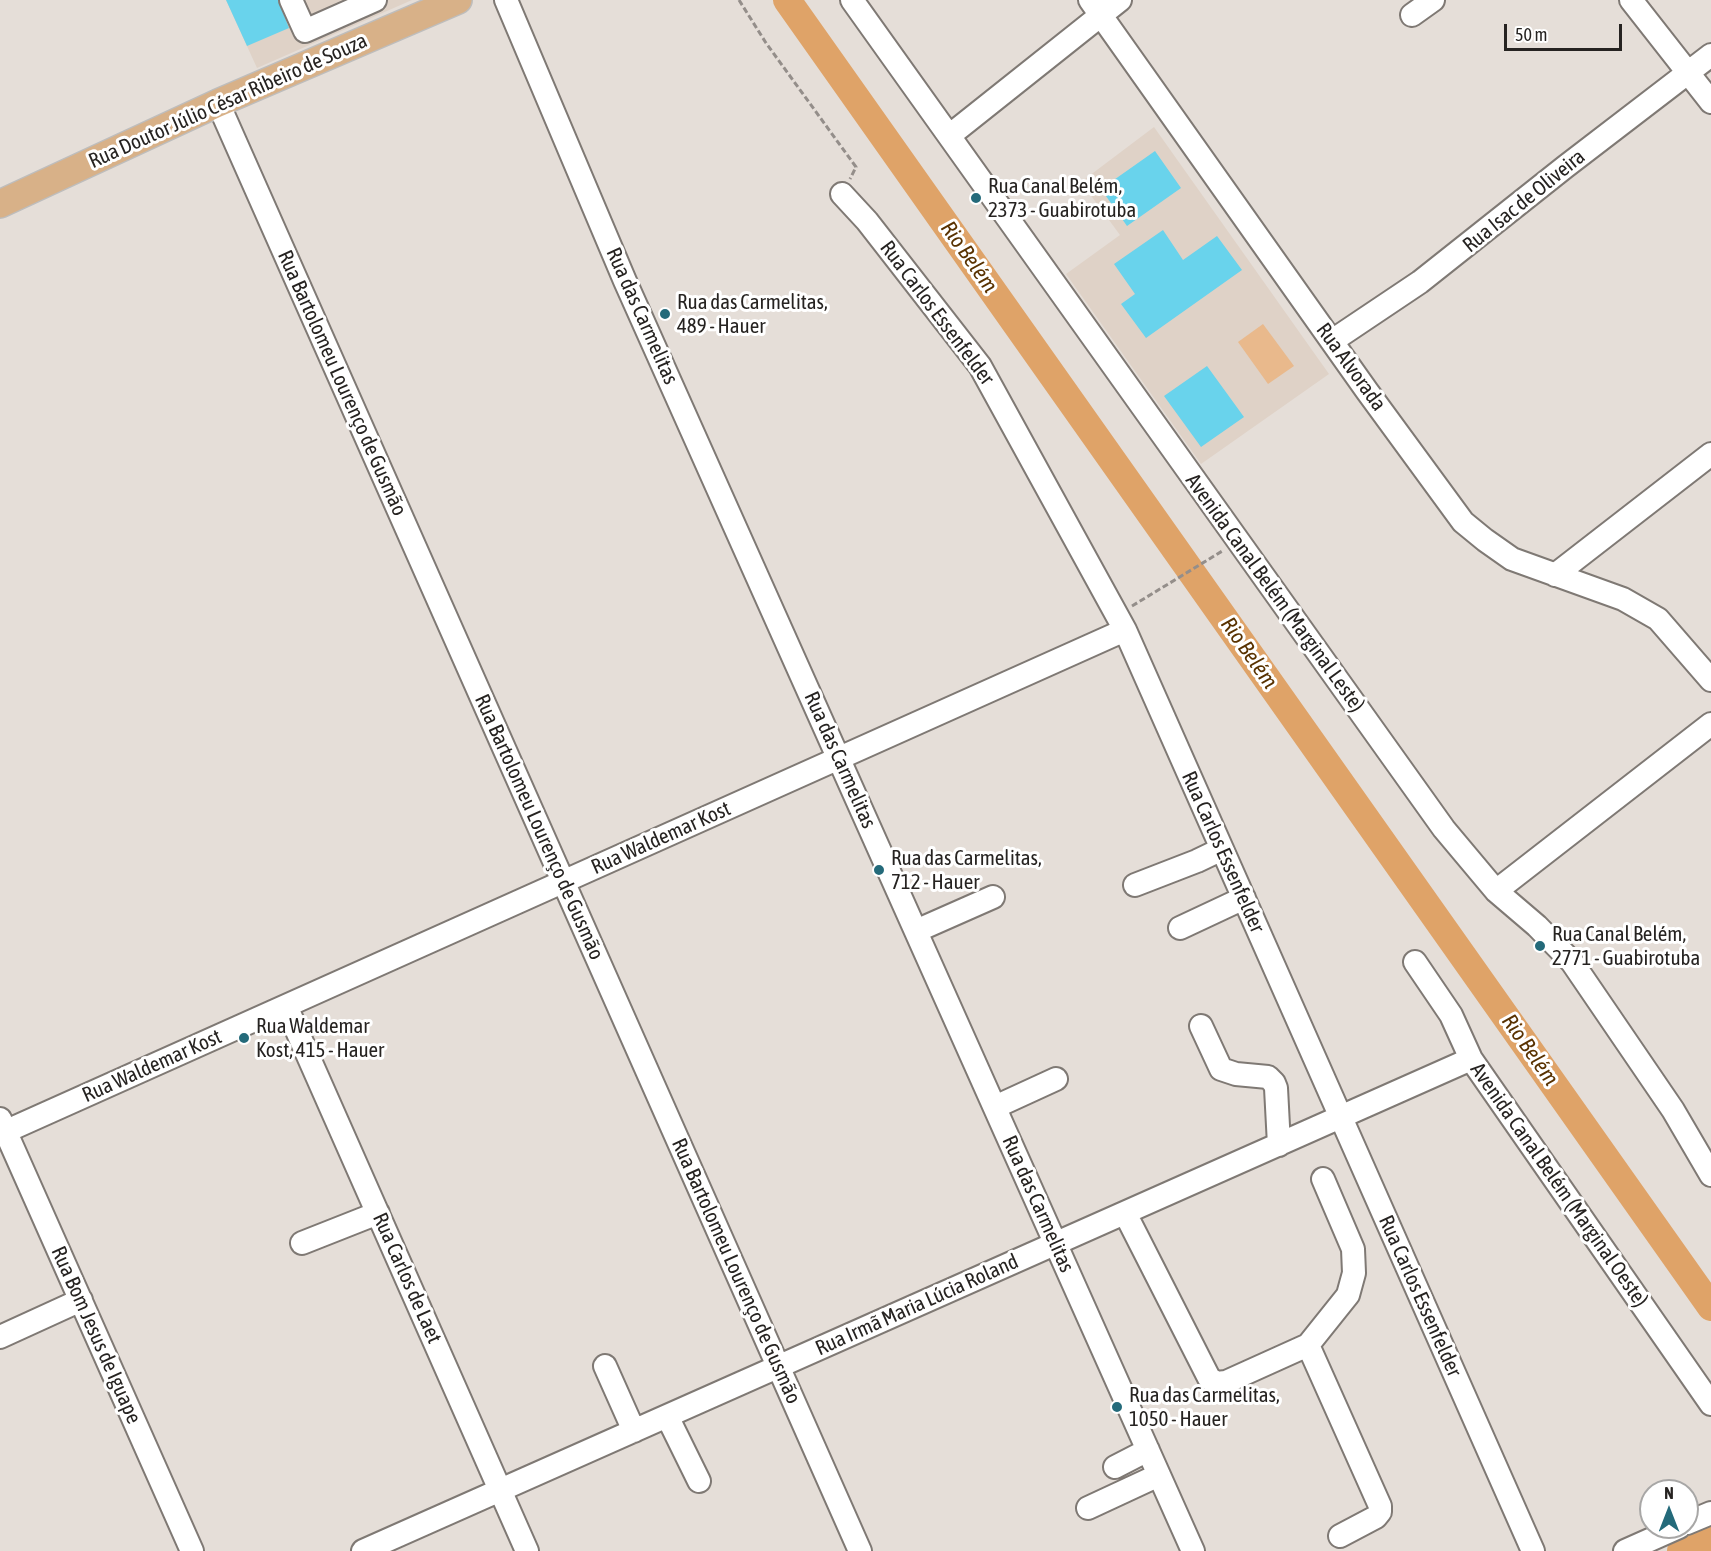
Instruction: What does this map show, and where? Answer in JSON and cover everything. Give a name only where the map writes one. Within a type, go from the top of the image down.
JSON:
[{"type":"main road","name":"Rua Doutor Júlio César Ribeiro de Souza","points":[[0,204],[218,103],[458,0]]},
{"type":"street","points":[[291,0],[305,31],[375,0]]},
{"type":"street","name":"Rua das Carmelitas","points":[[506,0],[625,281],[1193,1551]]},
{"type":"street","name":"Avenida Canal Belém (Marginal Leste)","points":[[852,0],[1444,829],[1496,891],[1537,926],[1572,962],[1673,1110],[1711,1175]]},
{"type":"street","points":[[949,136],[1095,8],[1120,0]]},
{"type":"street","points":[[1412,15],[1433,0]]},
{"type":"street","points":[[1631,0],[1711,102]]},
{"type":"street","name":"Rua Alvorada","points":[[1095,8],[1463,522],[1512,559],[1623,599],[1658,619],[1711,680]]},
{"type":"street","name":"Rua Isac de Oliveira","points":[[1332,341],[1428,276],[1711,55]]},
{"type":"street","name":"Rua Bartolomeu Lourenço de Gusmão","points":[[218,103],[860,1551]]},
{"type":"street","name":"Rua Carlos Essenfelder","points":[[842,194],[874,231],[980,366],[1121,622],[1533,1551]]},
{"type":"street","points":[[1555,575],[1711,454]]},
{"type":"street","name":"Rua Waldemar Kost","points":[[2,1128],[286,1006],[838,758],[1121,622]]},
{"type":"street","points":[[1496,891],[1711,724]]},
{"type":"street","points":[[1135,885],[1222,849]]},
{"type":"street","points":[[916,931],[993,897]]},
{"type":"street","points":[[1180,928],[1244,898]]},
{"type":"street","name":"Avenida Canal Belém (Marginal Oeste)","points":[[1415,962],[1451,1015],[1471,1059],[1711,1404]]},
{"type":"street","name":"Rua Carlos de Laet","points":[[286,1006],[527,1551]]},
{"type":"street","points":[[1201,1026],[1221,1069],[1236,1074],[1268,1077],[1274,1083],[1279,1144]]},
{"type":"street","name":"Rua Irmã Maria Lúcia Roland","points":[[363,1551],[1471,1059]]},
{"type":"street","points":[[995,1107],[1056,1079]]},
{"type":"street","name":"Rua Bom Jesus de Iguape","points":[[2,1128],[192,1551]]},
{"type":"street","points":[[1125,1213],[1209,1378],[1216,1383],[1226,1382],[1308,1345],[1348,1295],[1354,1274],[1353,1249],[1323,1179]]},
{"type":"street","points":[[302,1243],[378,1213]]},
{"type":"street","points":[[0,1337],[81,1300]]},
{"type":"street","points":[[1308,1345],[1380,1506],[1380,1512],[1376,1517],[1340,1536]]},
{"type":"street","points":[[605,1366],[634,1431]]},
{"type":"street","points":[[667,1416],[699,1481]]},
{"type":"street","points":[[1115,1467],[1148,1450]]},
{"type":"street","points":[[1088,1508],[1159,1475]]},
{"type":"street","points":[[1625,1551],[1652,1539]]},
{"type":"path","points":[[739,0],[766,43],[856,167],[842,194]]},
{"type":"path","points":[[1121,622],[1171,583],[1212,558]]},
{"type":"shaded area","points":[[226,0],[412,0],[257,68]]},
{"type":"shaded area","points":[[1154,127],[1329,374],[1201,464],[1066,274],[1120,235],[1081,182]]},
{"type":"shaded area","points":[[1263,324],[1294,366],[1268,384],[1238,342]]},
{"type":"building","points":[[226,0],[278,0],[289,28],[247,46]]},
{"type":"building","points":[[1155,151],[1181,188],[1127,226],[1101,189]]},
{"type":"building","points":[[1163,230],[1183,260],[1217,236],[1242,270],[1146,338],[1121,304],[1135,294],[1114,264]]},
{"type":"building","points":[[1207,366],[1244,417],[1201,447],[1164,396]]},
{"type":"waterway","name":"Rio Belém","points":[[787,0],[1711,1307]]},
{"type":"waterway","points":[[1681,1551],[1711,1538]]},
{"type":"place","name":"Rua Canal Belém, 2373 - Guabirotuba","points":[[976,198]]},
{"type":"place","name":"Rua das Carmelitas, 489 - Hauer","points":[[665,314]]},
{"type":"place","name":"Rua das Carmelitas, 712 - Hauer","points":[[879,870]]},
{"type":"place","name":"Rua Canal Belém, 2771 - Guabirotuba","points":[[1540,946]]},
{"type":"place","name":"Rua Waldemar Kost, 415 - Hauer","points":[[244,1038]]},
{"type":"place","name":"Rua das Carmelitas, 1050 - Hauer","points":[[1117,1407]]}]
